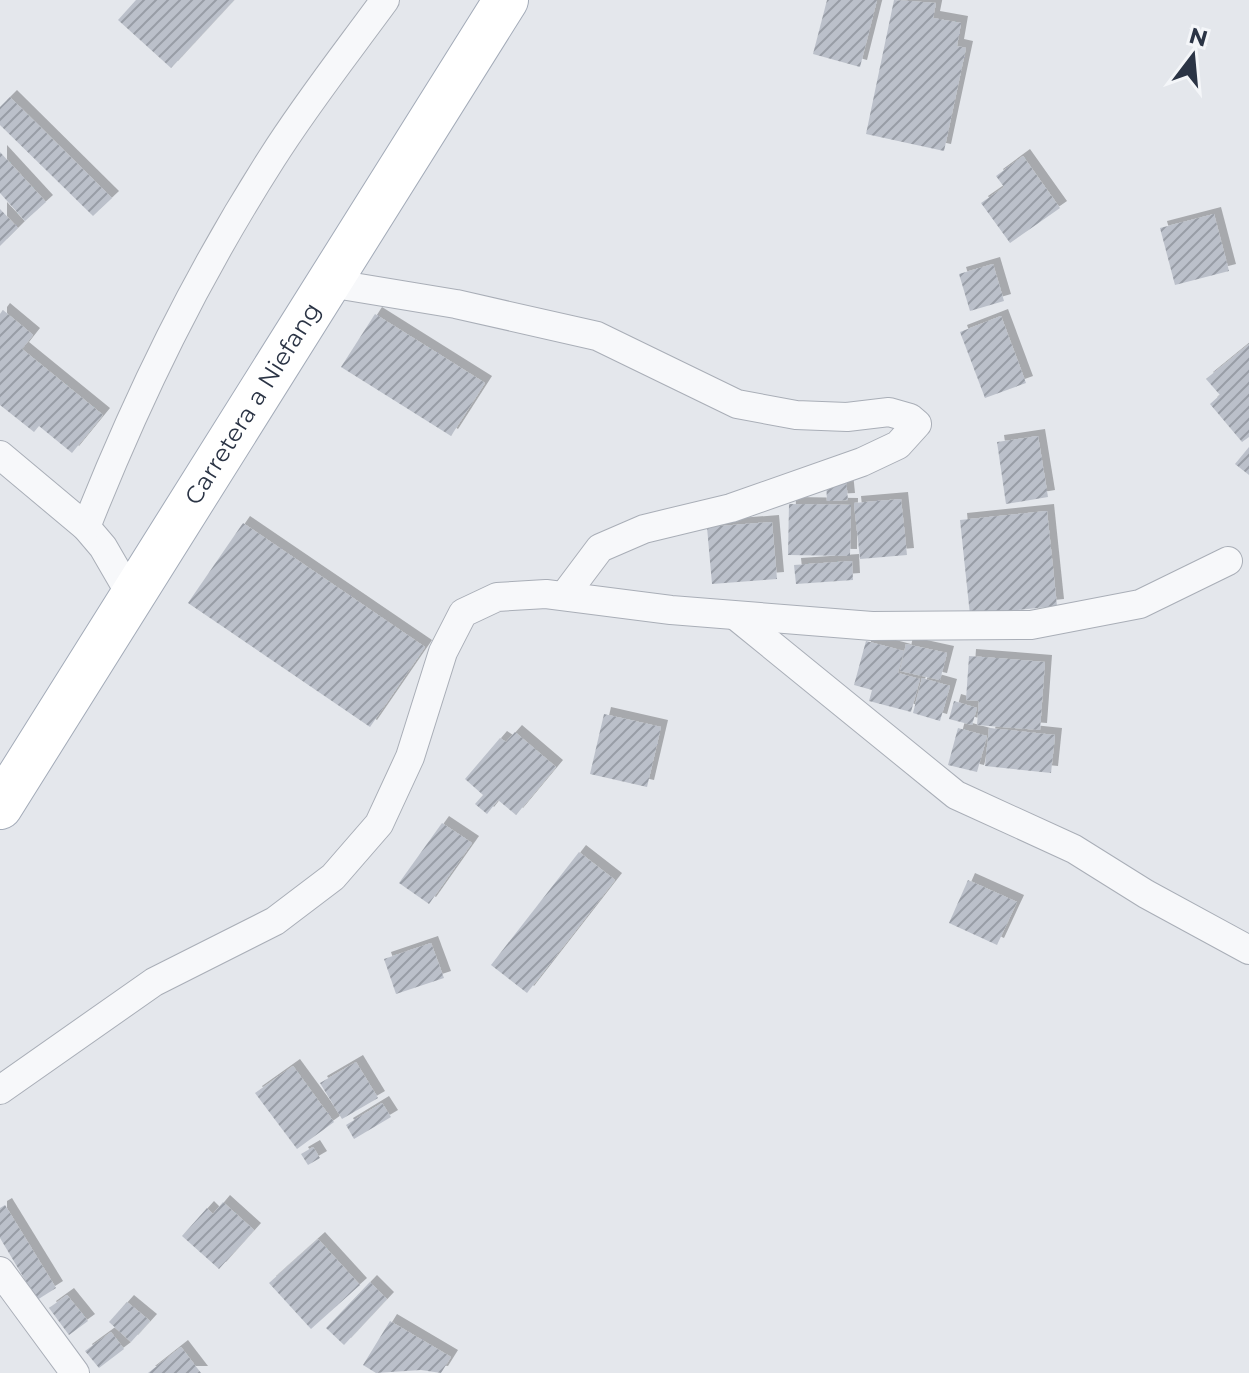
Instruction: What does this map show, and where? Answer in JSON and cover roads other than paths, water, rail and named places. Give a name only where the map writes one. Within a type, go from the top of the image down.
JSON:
[{"type":"main road","name":"Carretera a Niefang","points":[[0,807],[506,0]]},
{"type":"street","points":[[86,527],[132,412],[181,312],[273,157],[385,0]]},
{"type":"street","points":[[329,283],[456,304],[597,336],[737,404],[796,415],[847,417],[889,412],[910,418],[917,424],[898,445],[862,462],[731,508],[644,529],[600,548],[564,596]]},
{"type":"street","points":[[0,455],[86,527],[103,547],[132,597]]},
{"type":"street","points":[[0,1090],[154,982],[275,921],[333,877],[379,824],[410,757],[443,652],[463,613],[497,597],[564,596],[736,616],[872,626],[1031,625],[1140,604],[1228,561]]},
{"type":"street","points":[[736,616],[956,795],[1074,849],[1146,894],[1249,950]]},
{"type":"street","points":[[0,1271],[75,1373]]}]
